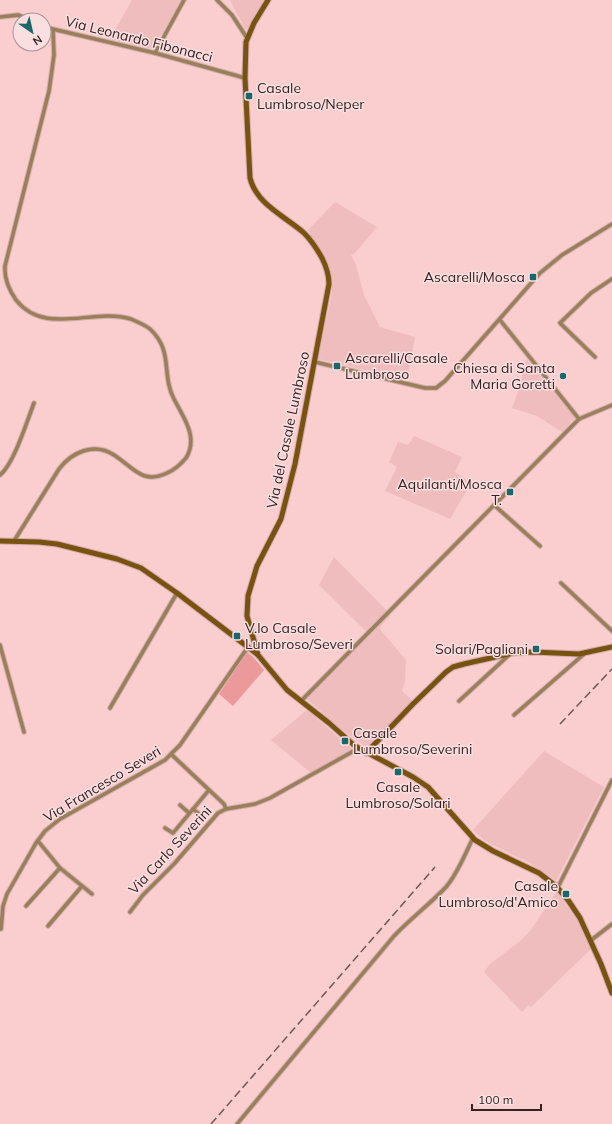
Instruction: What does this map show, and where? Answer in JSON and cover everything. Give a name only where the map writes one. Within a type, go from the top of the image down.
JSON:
[{"type":"street","points":[[155,53],[184,0]]},
{"type":"street","points":[[217,0],[231,13],[247,38]]},
{"type":"street","name":"Via del Casale Lumbroso","points":[[268,0],[247,38],[245,78],[249,170],[253,185],[264,202],[291,222],[309,238],[321,256],[328,272],[329,288],[294,469],[284,508],[278,525],[257,566],[248,596],[247,616],[258,655],[284,686],[359,748],[408,774],[427,786],[473,838],[490,850],[539,873],[558,887],[578,914],[611,989]]},
{"type":"street","points":[[0,17],[12,16]]},
{"type":"street","name":"Via Leonardo Fibonacci","points":[[14,541],[60,467],[76,453],[89,449],[102,449],[115,455],[140,474],[147,477],[157,476],[170,472],[180,464],[187,455],[191,441],[188,425],[170,391],[163,349],[150,329],[139,322],[118,316],[58,320],[42,318],[23,308],[9,289],[6,279],[5,266],[49,92],[54,55],[53,30],[155,53],[245,78]]},
{"type":"street","points":[[315,362],[432,388],[439,386],[449,377],[551,263],[612,224]]},
{"type":"street","points":[[595,357],[560,323],[591,293],[612,279]]},
{"type":"street","points":[[500,320],[579,419]]},
{"type":"street","points":[[0,475],[6,468],[22,436],[34,403]]},
{"type":"street","points":[[301,701],[579,419],[612,404]]},
{"type":"street","points":[[494,505],[540,546]]},
{"type":"street","points":[[0,541],[57,544],[122,561],[148,571],[258,655]]},
{"type":"street","points":[[561,583],[612,631]]},
{"type":"street","points":[[110,708],[177,593]]},
{"type":"street","points":[[0,645],[24,732]]},
{"type":"street","points":[[366,753],[413,704],[448,671],[460,665],[511,653],[530,652],[574,654],[585,653],[612,646]]},
{"type":"street","name":"Via Francesco Severi","points":[[1,929],[3,906],[6,896],[38,841],[47,829],[60,819],[172,755],[248,647]]},
{"type":"street","points":[[459,701],[511,653]]},
{"type":"street","points":[[514,715],[585,653]]},
{"type":"street","name":"Via Carlo Severini","points":[[130,912],[143,895],[178,859],[218,813],[226,809],[255,804],[270,798],[359,748]]},
{"type":"street","points":[[172,755],[224,804],[226,809]]},
{"type":"street","points":[[558,887],[612,780]]},
{"type":"street","points":[[165,828],[173,833],[209,790]]},
{"type":"street","points":[[180,805],[189,813]]},
{"type":"street","points":[[193,809],[203,817]]},
{"type":"street","points":[[237,1124],[394,936],[452,879],[473,838]]},
{"type":"street","points":[[38,841],[60,868],[92,894]]},
{"type":"street","points":[[26,906],[60,868]]},
{"type":"street","points":[[48,926],[82,886]]},
{"type":"street","points":[[590,941],[612,924]]},
{"type":"shaded area","points":[[132,0],[183,0],[152,49],[110,39]]},
{"type":"shaded area","points":[[230,0],[264,0],[246,31]]},
{"type":"shaded area","points":[[335,202],[377,227],[355,253],[351,255],[356,265],[364,295],[380,327],[415,337],[407,380],[318,359],[332,292],[332,278],[327,261],[308,230]]},
{"type":"shaded area","points":[[526,359],[575,418],[562,432],[537,416],[512,408],[518,392]]},
{"type":"shaded area","points":[[414,436],[462,457],[455,472],[471,483],[450,519],[385,491],[397,467],[389,462],[398,442],[408,445]]},
{"type":"shaded area","points":[[334,557],[391,615],[379,628],[406,660],[405,681],[402,691],[413,701],[366,747],[341,729],[307,699],[370,635],[319,585]]},
{"type":"shaded area","points":[[247,652],[264,670],[233,706],[219,694]]},
{"type":"shaded area","points":[[307,710],[352,749],[311,773],[271,740]]},
{"type":"shaded area","points":[[544,751],[604,787],[556,881],[530,863],[485,841],[473,830]]},
{"type":"shaded area","points":[[557,891],[577,920],[591,949],[531,1007],[528,1005],[522,1012],[484,972],[490,964],[520,941],[530,931]]},
{"type":"railway","points":[[560,724],[612,669]]},
{"type":"railway","points":[[211,1124],[435,867]]},
{"type":"place","name":"Casale Lumbroso/Neper","points":[[249,96]]},
{"type":"place","name":"Ascarelli/Mosca","points":[[533,277]]},
{"type":"place","name":"Ascarelli/Casale Lumbroso","points":[[337,366]]},
{"type":"place","name":"Chiesa di Santa Maria Goretti","points":[[563,376]]},
{"type":"place","name":"Aquilanti/Mosca T.","points":[[510,492]]},
{"type":"place","name":"V.lo Casale Lumbroso/Severi","points":[[237,636]]},
{"type":"place","name":"Solari/Pagliani","points":[[536,649]]},
{"type":"place","name":"Casale Lumbroso/Severini","points":[[345,741]]},
{"type":"place","name":"Casale Lumbroso/Solari","points":[[398,772]]},
{"type":"place","name":"Casale Lumbroso/d'Amico","points":[[566,894]]}]
